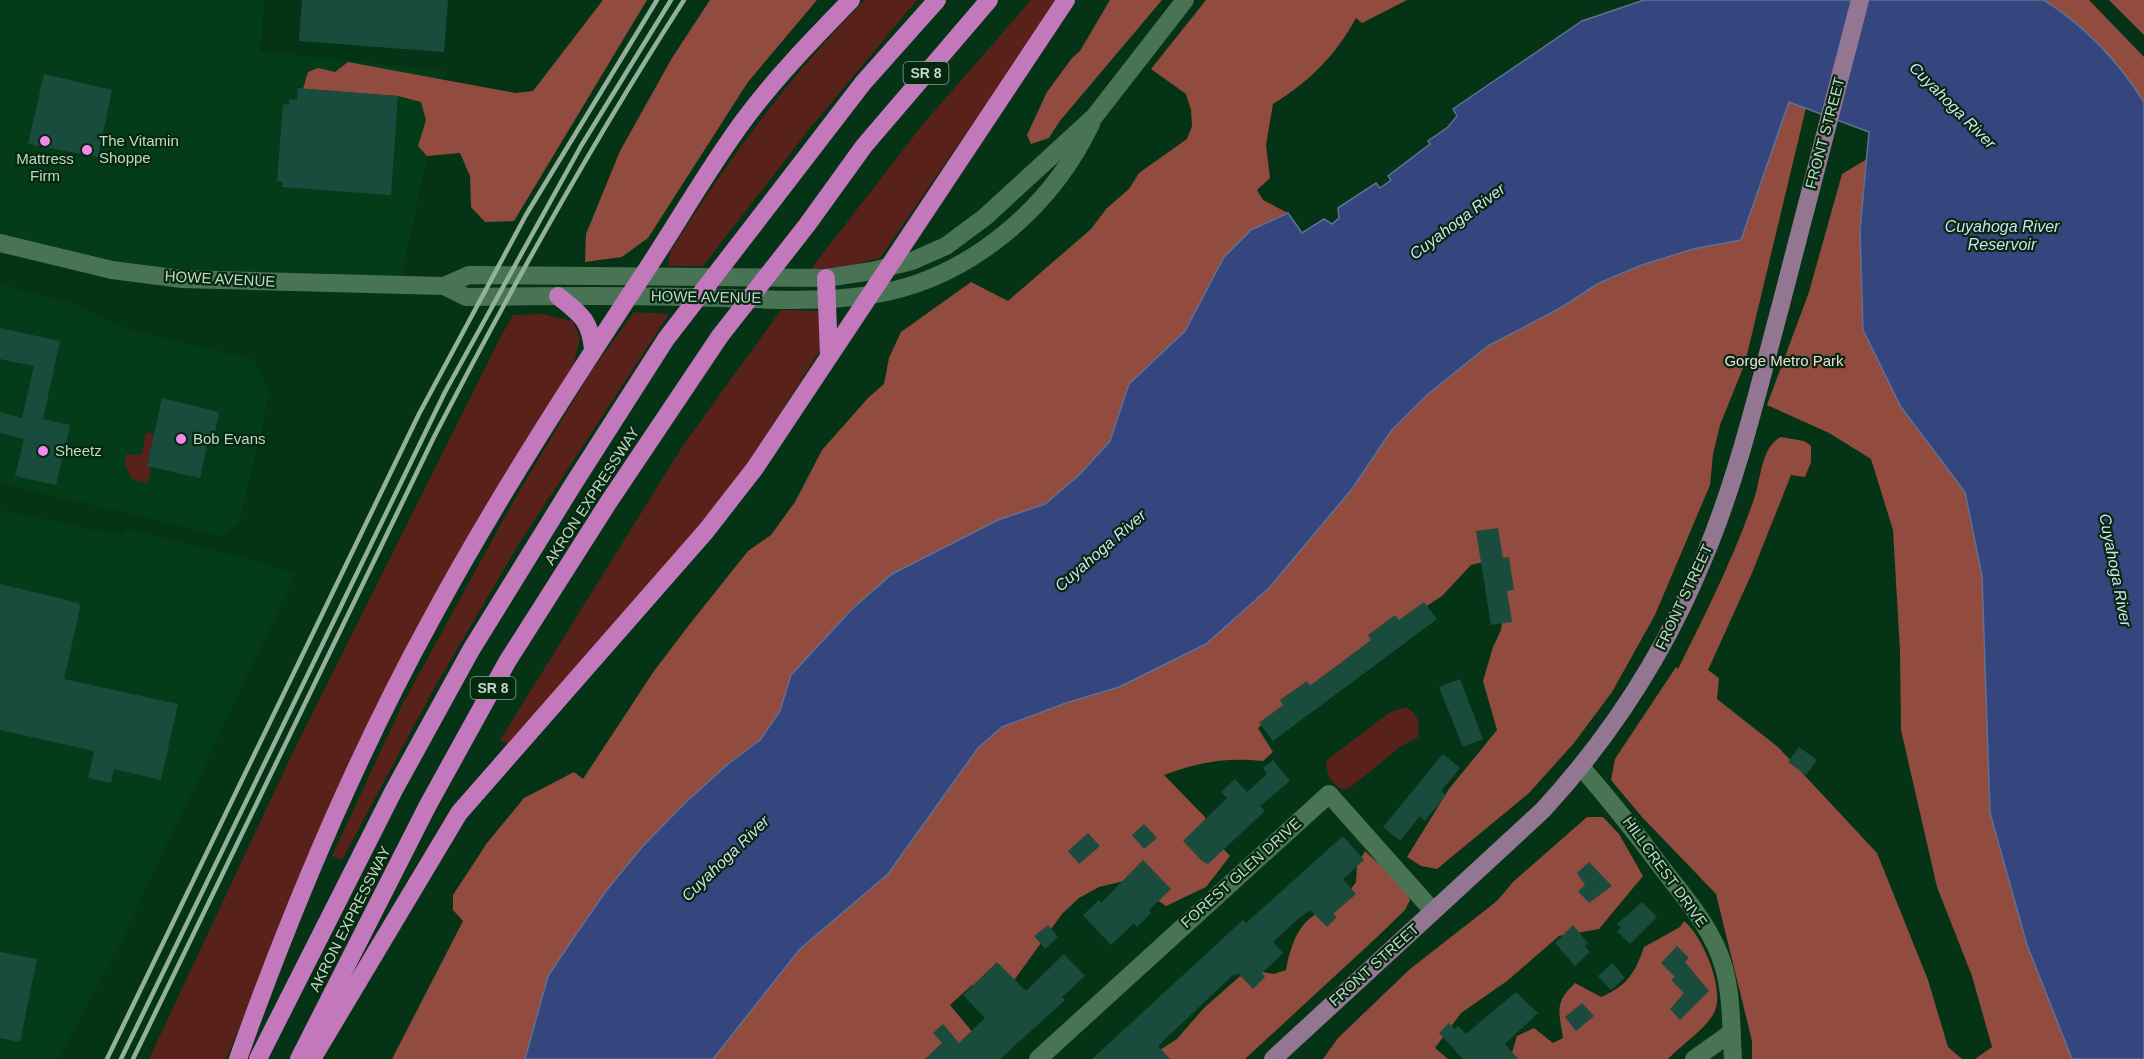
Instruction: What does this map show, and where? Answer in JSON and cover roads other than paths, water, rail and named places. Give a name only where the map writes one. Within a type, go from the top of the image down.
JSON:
[{"type":"highway","points":[[238,1059],[266,980],[354,772],[419,642],[465,559],[565,392],[644,274],[686,204],[745,118],[851,0]]},
{"type":"highway","name":"AKRON EXPRESSWAY","points":[[258,1059],[394,790],[471,650],[666,339],[863,83],[937,0]]},
{"type":"highway","name":"AKRON EXPRESSWAY","points":[[299,1059],[428,805],[507,663],[608,503],[720,336],[807,225],[864,146],[989,0]]},
{"type":"highway","points":[[312,1059],[459,813],[706,531],[755,468],[871,295],[879,269],[1066,0]]},
{"type":"highway","points":[[826,278],[829,356]]},
{"type":"highway","points":[[558,296],[586,320],[592,333],[593,350]]},
{"type":"main road","name":"FRONT STREET","points":[[1274,1059],[1504,848],[1582,768],[1655,658],[1709,546],[1759,388],[1860,0]]},
{"type":"street","points":[[1094,117],[1185,0]]},
{"type":"street","name":"HOWE AVENUE","points":[[444,286],[465,297],[629,296],[828,299],[871,295],[919,283],[986,248],[1004,235],[1044,198],[1077,154],[1094,117]]},
{"type":"street","name":"HOWE AVENUE","points":[[0,243],[112,270],[182,279],[444,286],[469,275],[644,274],[826,278],[912,261],[946,246],[985,217],[1094,117]]},
{"type":"street","name":"HILLCREST DRIVE","points":[[1582,768],[1624,816],[1697,913],[1713,940],[1724,967],[1733,1059]]},
{"type":"street","name":"FOREST GLEN DRIVE","points":[[1038,1059],[1329,794],[1433,911]]},
{"type":"street","points":[[1694,1059],[1732,1032]]},
{"type":"water","name":"Cuyahoga River Reservoir","points":[[1644,0],[2044,0],[2100,45],[2144,102],[2144,1059],[2072,1059],[2027,945],[1990,813],[1982,576],[1965,492],[1901,407],[1863,330],[1860,230],[1869,132],[1789,102],[1741,240],[1693,249],[1642,265],[1599,283],[1562,307],[1488,346],[1428,394],[1391,431],[1352,489],[1269,588],[1206,644],[1119,687],[1066,703],[1002,727],[978,748],[888,874],[800,949],[713,1059],[525,1059],[548,976],[572,940],[606,891],[642,847],[728,764],[760,740],[780,711],[791,675],[852,609],[892,574],[998,520],[1045,504],[1079,475],[1110,441],[1129,384],[1185,331],[1224,257],[1251,230],[1288,213],[1302,233],[1324,219],[1332,224],[1339,218],[1338,208],[1376,183],[1380,188],[1391,180],[1388,176],[1430,144],[1428,141],[1448,127],[1457,116],[1453,109],[1582,21]]},
{"type":"railway","points":[[107,1059],[419,414],[526,215],[657,0]]},
{"type":"railway","points":[[121,1059],[445,392],[581,146],[671,0]]},
{"type":"railway","points":[[133,1059],[434,437],[554,216],[617,107],[684,0]]},
{"type":"place","name":"Mattress Firm","points":[[45,141]]},
{"type":"place","name":"The Vitamin Shoppe","points":[[87,150]]},
{"type":"place","name":"Bob Evans","points":[[181,439]]},
{"type":"place","name":"Sheetz","points":[[43,451]]},
{"type":"water label","name":"Cuyahoga River","points":[[1953,105]]},
{"type":"water label","name":"Cuyahoga River","points":[[1457,221]]},
{"type":"water label","name":"Cuyahoga River","points":[[1100,550]]},
{"type":"water label","name":"Cuyahoga River","points":[[2116,570]]},
{"type":"water label","name":"Cuyahoga River","points":[[725,858]]},
{"type":"park label","name":"Gorge Metro Park","points":[[1784,361]]}]
